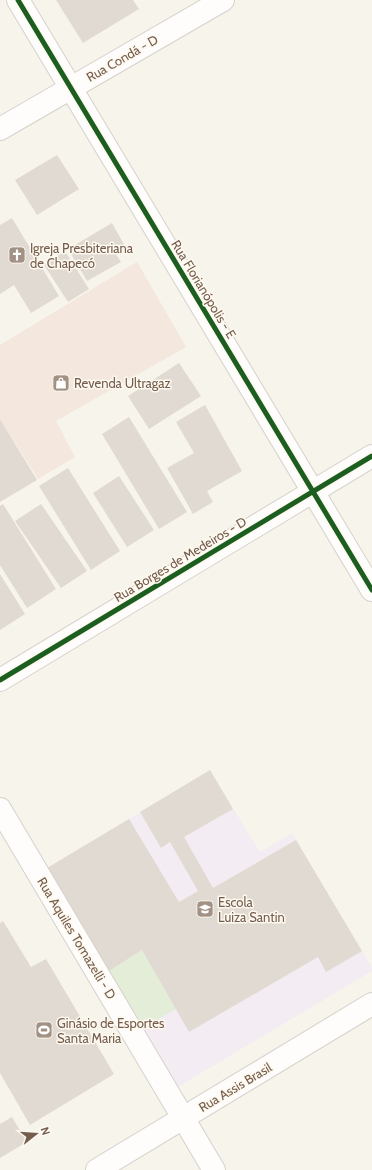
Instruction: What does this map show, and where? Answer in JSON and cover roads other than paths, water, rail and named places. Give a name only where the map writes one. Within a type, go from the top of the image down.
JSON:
[{"type":"street","name":"Rua Florianópolis - E","points":[[18,0],[372,590]]},
{"type":"street","name":"Rua Condá - D","points":[[0,129],[223,0]]},
{"type":"street","name":"Rua Borges de Medeiros - D","points":[[0,680],[372,456]]},
{"type":"street","name":"Rua Aquiles Tomazelli - D","points":[[0,809],[214,1170]]},
{"type":"street","name":"Rua Assis Brasil","points":[[97,1170],[372,1004]]},
{"type":"place","name":"Igreja Presbiteriana de Chapecó","points":[[17,255]]},
{"type":"place","name":"Revenda Ultragaz","points":[[61,383]]},
{"type":"place","name":"Escola Luiza Santin","points":[[205,909]]},
{"type":"place","name":"Ginásio de Esportes Santa Maria","points":[[44,1030]]}]
